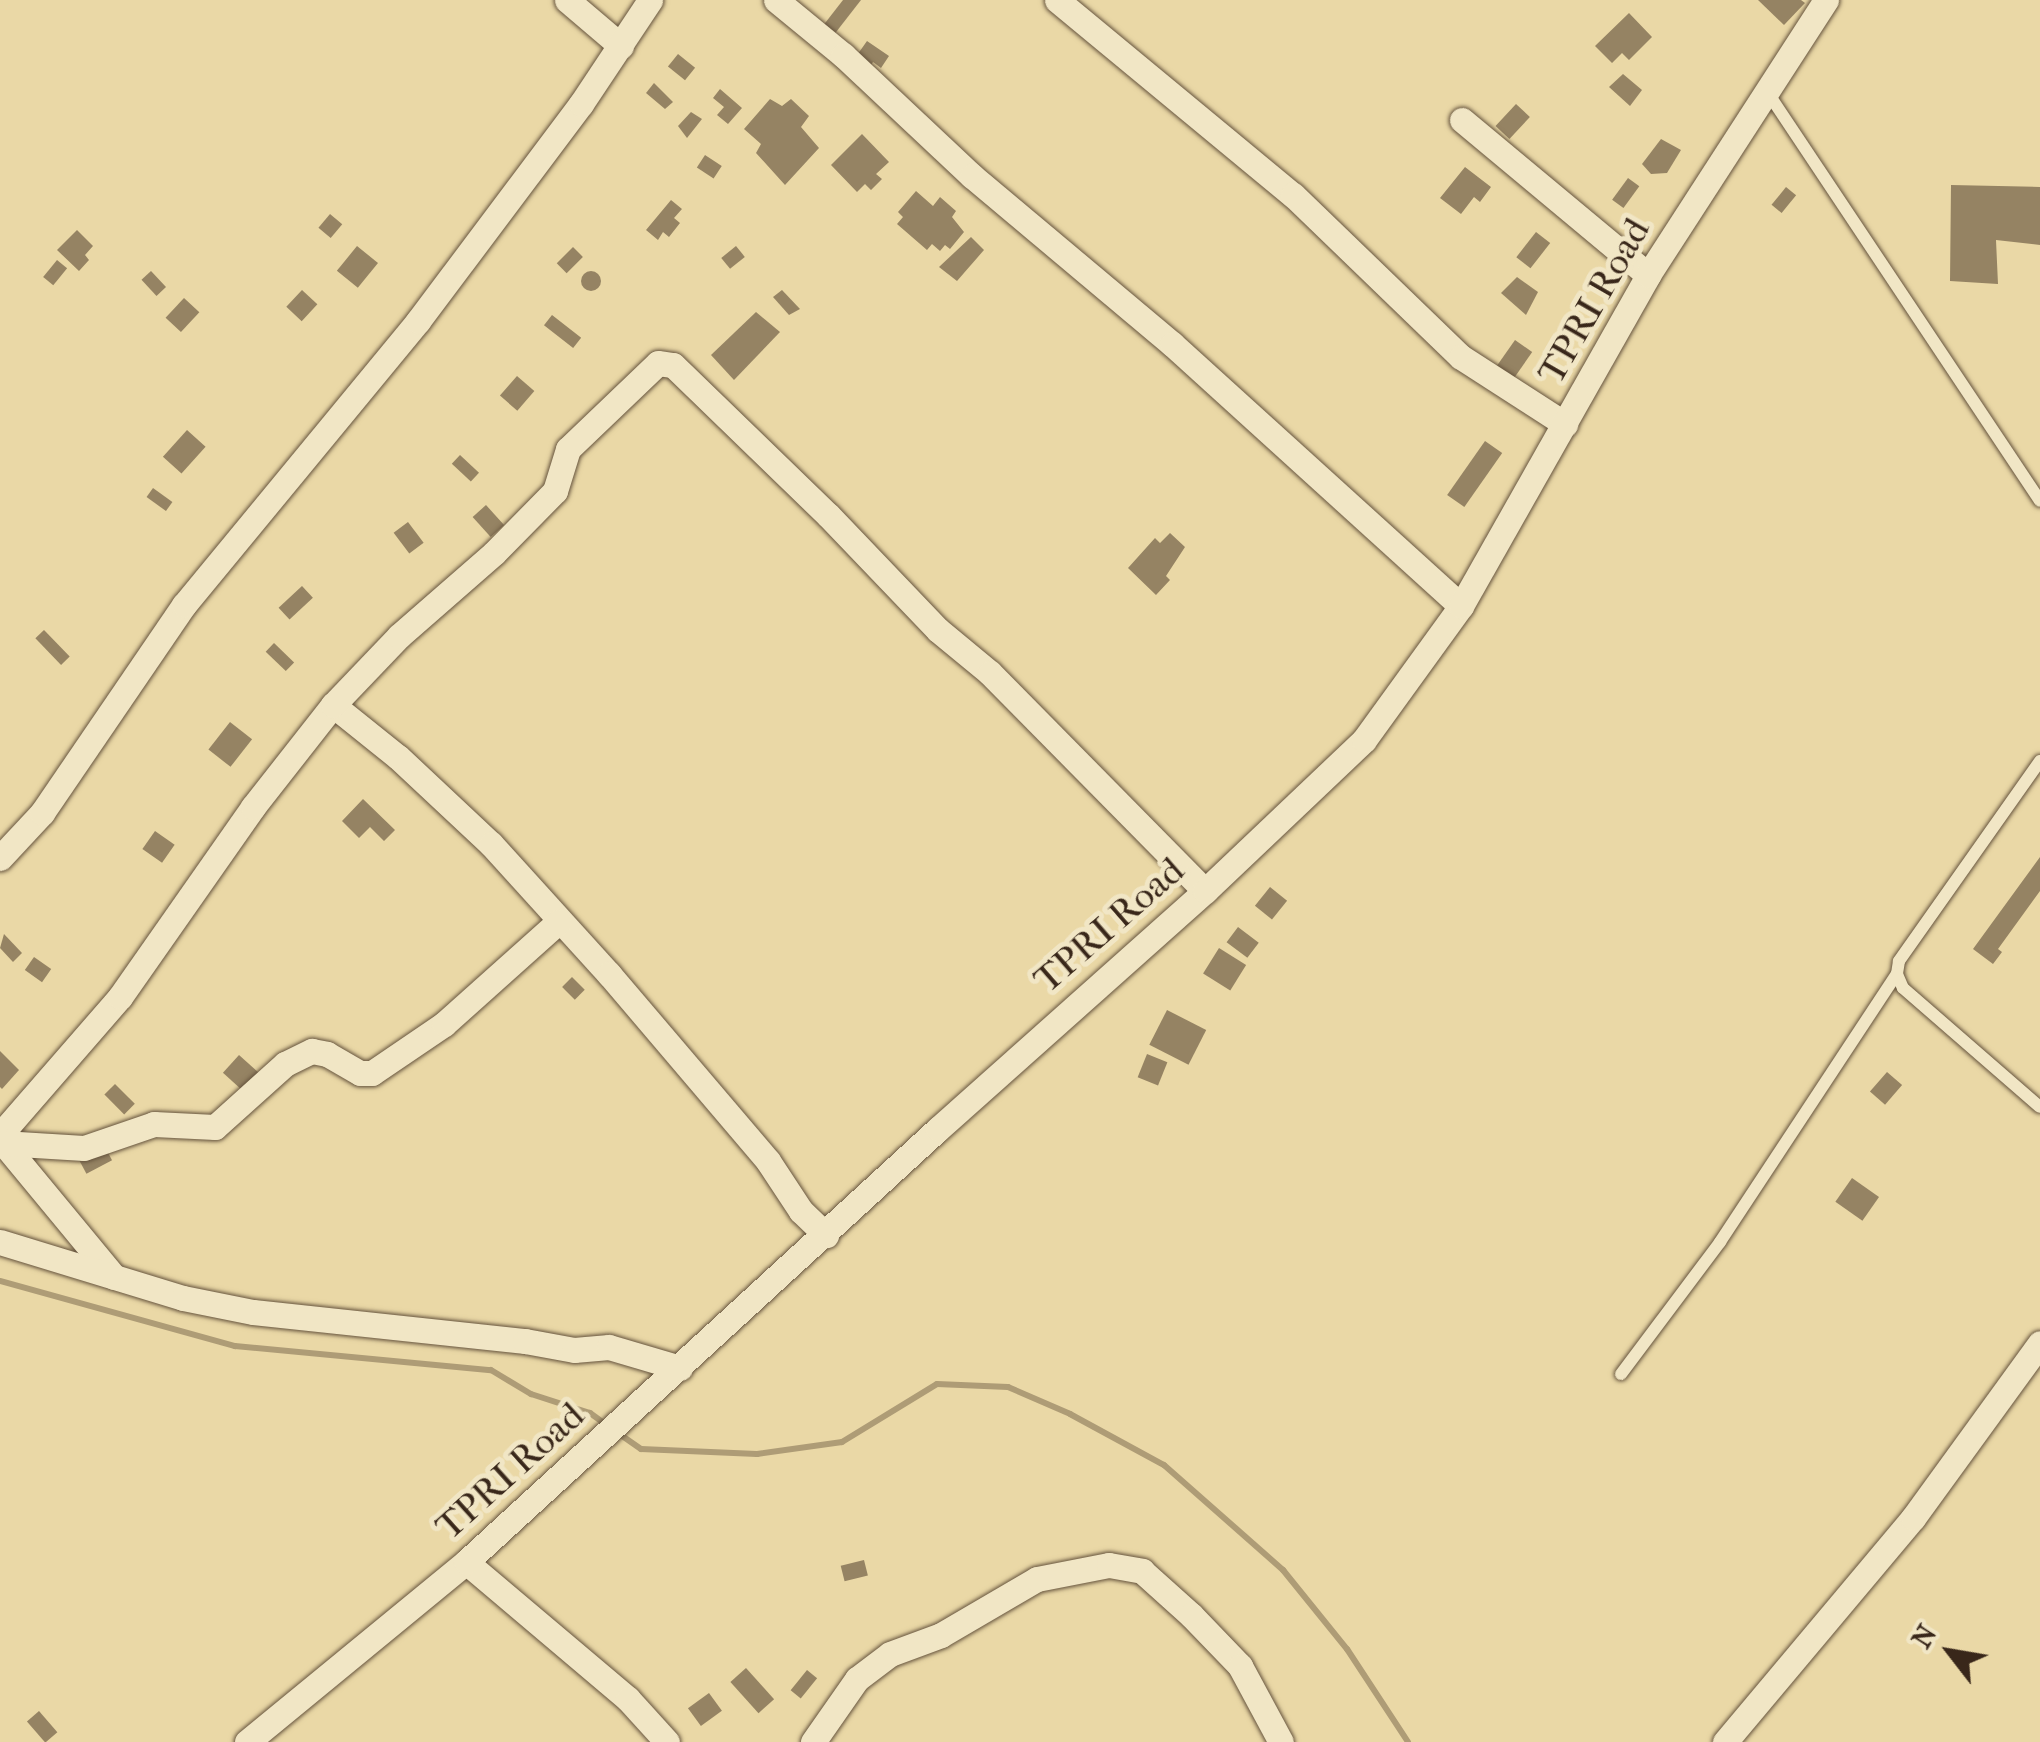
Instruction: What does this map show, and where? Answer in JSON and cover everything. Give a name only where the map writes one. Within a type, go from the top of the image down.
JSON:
[{"type":"street","points":[[567,0],[621,46]]},
{"type":"street","points":[[0,858],[42,813],[184,606],[418,322],[621,46],[650,0]]},
{"type":"street","points":[[776,0],[843,55],[972,176],[1172,344],[1461,606]]},
{"type":"street","points":[[1057,0],[1293,196],[1461,357],[1566,424]]},
{"type":"street","name":"TPRI Road","points":[[248,1742],[466,1562],[602,1440],[972,1098],[1205,891],[1364,740],[1461,606],[1648,275],[1826,0]]},
{"type":"street","points":[[1462,120],[1648,275]]},
{"type":"street","points":[[1,1139],[120,997],[252,807],[333,706],[399,636],[494,553],[555,491],[568,449],[648,370],[666,362],[828,515],[938,630],[990,673],[1205,891]]},
{"type":"street","points":[[333,706],[448,801],[768,1161],[801,1211],[826,1235]]},
{"type":"street","points":[[1,1139],[84,1148],[154,1124],[215,1127],[285,1064],[312,1050],[360,1073],[372,1074],[444,1024],[559,922]]},
{"type":"street","points":[[1,1139],[114,1277]]},
{"type":"street","points":[[0,1242],[183,1298],[253,1312],[525,1341],[574,1350],[610,1347],[680,1368]]},
{"type":"street","points":[[1725,1742],[1913,1518],[2040,1343]]},
{"type":"street","points":[[466,1562],[628,1699],[668,1742]]},
{"type":"street","points":[[813,1742],[857,1679],[890,1654],[941,1635],[1037,1579],[1109,1565],[1142,1571],[1191,1614],[1240,1666],[1281,1742]]},
{"type":"lane","points":[[1768,93],[2040,501]]},
{"type":"lane","points":[[2040,761],[1900,961],[1898,974],[1902,988],[2040,1107]]},
{"type":"lane","points":[[1622,1374],[1720,1242],[1898,974]]},
{"type":"building","points":[[843,0],[861,0],[833,36],[822,27]]},
{"type":"building","points":[[1758,0],[1801,0],[1805,3],[1784,25]]},
{"type":"building","points":[[1629,13],[1652,37],[1629,60],[1622,53],[1612,63],[1595,46]]},
{"type":"building","points":[[867,41],[889,56],[881,68],[873,62],[869,68],[855,58]]},
{"type":"building","points":[[678,54],[695,68],[685,80],[668,66]]},
{"type":"building","points":[[1623,74],[1642,90],[1630,106],[1609,87]]},
{"type":"building","points":[[654,83],[673,102],[665,109],[646,93]]},
{"type":"building","points":[[720,89],[742,108],[728,124],[717,115],[724,107],[713,98]]},
{"type":"building","points":[[770,99],[782,106],[791,99],[809,116],[801,127],[819,148],[785,185],[756,153],[761,144],[744,129]]},
{"type":"building","points":[[1516,104],[1530,117],[1509,139],[1496,126]]},
{"type":"building","points":[[691,112],[702,119],[687,138],[678,126]]},
{"type":"building","points":[[862,134],[889,162],[876,174],[882,179],[871,190],[865,184],[857,192],[831,165]]},
{"type":"building","points":[[1661,139],[1681,150],[1667,173],[1651,174],[1642,164]]},
{"type":"building","points":[[705,155],[722,166],[714,178],[697,168]]},
{"type":"building","points":[[1465,167],[1491,187],[1480,202],[1474,197],[1461,214],[1440,198]]},
{"type":"building","points":[[1628,178],[1639,186],[1623,208],[1612,200]]},
{"type":"building","points":[[1951,185],[2040,187],[2040,245],[1996,240],[1998,284],[1950,281]]},
{"type":"building","points":[[1786,187],[1796,195],[1782,213],[1772,205]]},
{"type":"building","points":[[916,191],[933,206],[940,197],[956,211],[952,217],[964,232],[950,249],[945,245],[940,251],[932,244],[927,250],[897,224],[903,217],[898,212]]},
{"type":"building","points":[[671,200],[682,209],[674,218],[680,223],[669,237],[663,232],[658,240],[646,230]]},
{"type":"building","points":[[330,214],[342,224],[331,238],[318,228]]},
{"type":"building","points":[[77,230],[93,246],[85,255],[89,260],[79,271],[57,250]]},
{"type":"building","points":[[1536,232],[1550,243],[1530,268],[1516,257]]},
{"type":"building","points":[[971,237],[984,250],[957,281],[939,267]]},
{"type":"building","points":[[357,246],[378,263],[358,288],[337,271]]},
{"type":"building","points":[[736,246],[745,257],[730,269],[721,258]]},
{"type":"building","points":[[573,247],[583,257],[567,273],[557,263]]},
{"type":"building","points":[[57,260],[67,268],[53,285],[43,277]]},
{"type":"building","points":[[151,271],[166,287],[156,296],[141,280]]},
{"type":"building","points":[[591,271],[601,281],[591,291],[581,281]]},
{"type":"building","points":[[1517,277],[1538,292],[1526,315],[1501,293]]},
{"type":"building","points":[[302,290],[317,304],[302,321],[286,307]]},
{"type":"building","points":[[782,290],[800,309],[789,315],[773,297]]},
{"type":"building","points":[[184,298],[199,312],[181,332],[166,318]]},
{"type":"building","points":[[756,312],[780,332],[734,380],[711,355]]},
{"type":"building","points":[[552,315],[581,338],[573,348],[544,325]]},
{"type":"building","points":[[1515,340],[1532,352],[1509,386],[1491,374]]},
{"type":"building","points":[[517,376],[534,391],[517,411],[500,396]]},
{"type":"building","points":[[187,430],[206,447],[181,473],[163,457]]},
{"type":"building","points":[[1485,441],[1502,453],[1464,507],[1447,495]]},
{"type":"building","points":[[460,455],[479,473],[471,482],[452,464]]},
{"type":"building","points":[[153,488],[172,502],[166,511],[147,497]]},
{"type":"building","points":[[486,505],[504,525],[491,537],[473,517]]},
{"type":"building","points":[[408,522],[424,543],[409,554],[394,533]]},
{"type":"building","points":[[1170,533],[1185,547],[1166,576],[1170,580],[1156,595],[1128,568],[1155,538],[1160,543]]},
{"type":"building","points":[[302,586],[313,598],[290,620],[279,608]]},
{"type":"building","points":[[44,630],[70,657],[61,665],[35,638]]},
{"type":"building","points":[[274,643],[294,662],[286,671],[266,652]]},
{"type":"building","points":[[230,722],[252,739],[231,767],[208,750]]},
{"type":"building","points":[[363,799],[395,830],[384,841],[370,827],[359,838],[342,821]]},
{"type":"building","points":[[155,831],[175,845],[162,863],[142,849]]},
{"type":"building","points":[[2040,857],[2040,891],[1998,949],[2002,952],[1993,964],[1973,949]]},
{"type":"building","points":[[1270,887],[1287,901],[1272,919],[1255,906]]},
{"type":"building","points":[[1238,927],[1259,943],[1247,958],[1227,942]]},
{"type":"building","points":[[4,934],[22,953],[13,962],[0,948]]},
{"type":"building","points":[[1219,948],[1246,965],[1230,990],[1203,973]]},
{"type":"building","points":[[34,957],[51,969],[42,982],[25,970]]},
{"type":"building","points":[[572,977],[585,990],[575,1000],[562,987]]},
{"type":"building","points":[[1167,1010],[1206,1030],[1188,1065],[1149,1045]]},
{"type":"building","points":[[0,1051],[19,1070],[2,1089],[0,1087]]},
{"type":"building","points":[[1147,1054],[1167,1062],[1158,1085],[1138,1077]]},
{"type":"building","points":[[239,1055],[261,1075],[245,1093],[223,1073]]},
{"type":"building","points":[[1887,1072],[1902,1085],[1885,1105],[1870,1092]]},
{"type":"building","points":[[115,1084],[135,1104],[124,1114],[104,1095]]},
{"type":"building","points":[[105,1147],[112,1160],[86,1174],[79,1161]]},
{"type":"building","points":[[1852,1178],[1879,1197],[1862,1221],[1835,1202]]},
{"type":"building","points":[[864,1560],[868,1576],[845,1581],[841,1566]]},
{"type":"building","points":[[746,1668],[774,1699],[758,1713],[730,1682]]},
{"type":"building","points":[[807,1670],[817,1678],[801,1698],[791,1690]]},
{"type":"building","points":[[709,1693],[722,1711],[701,1726],[688,1708]]},
{"type":"building","points":[[39,1711],[57,1732],[45,1742],[27,1721]]},
{"type":"waterway","points":[[0,1281],[235,1346],[491,1370],[531,1394],[590,1413],[608,1426]]},
{"type":"waterway","points":[[618,1433],[641,1449],[757,1454],[842,1442],[937,1384],[1008,1387],[1070,1414],[1164,1465],[1283,1570],[1347,1649],[1408,1742]]}]
